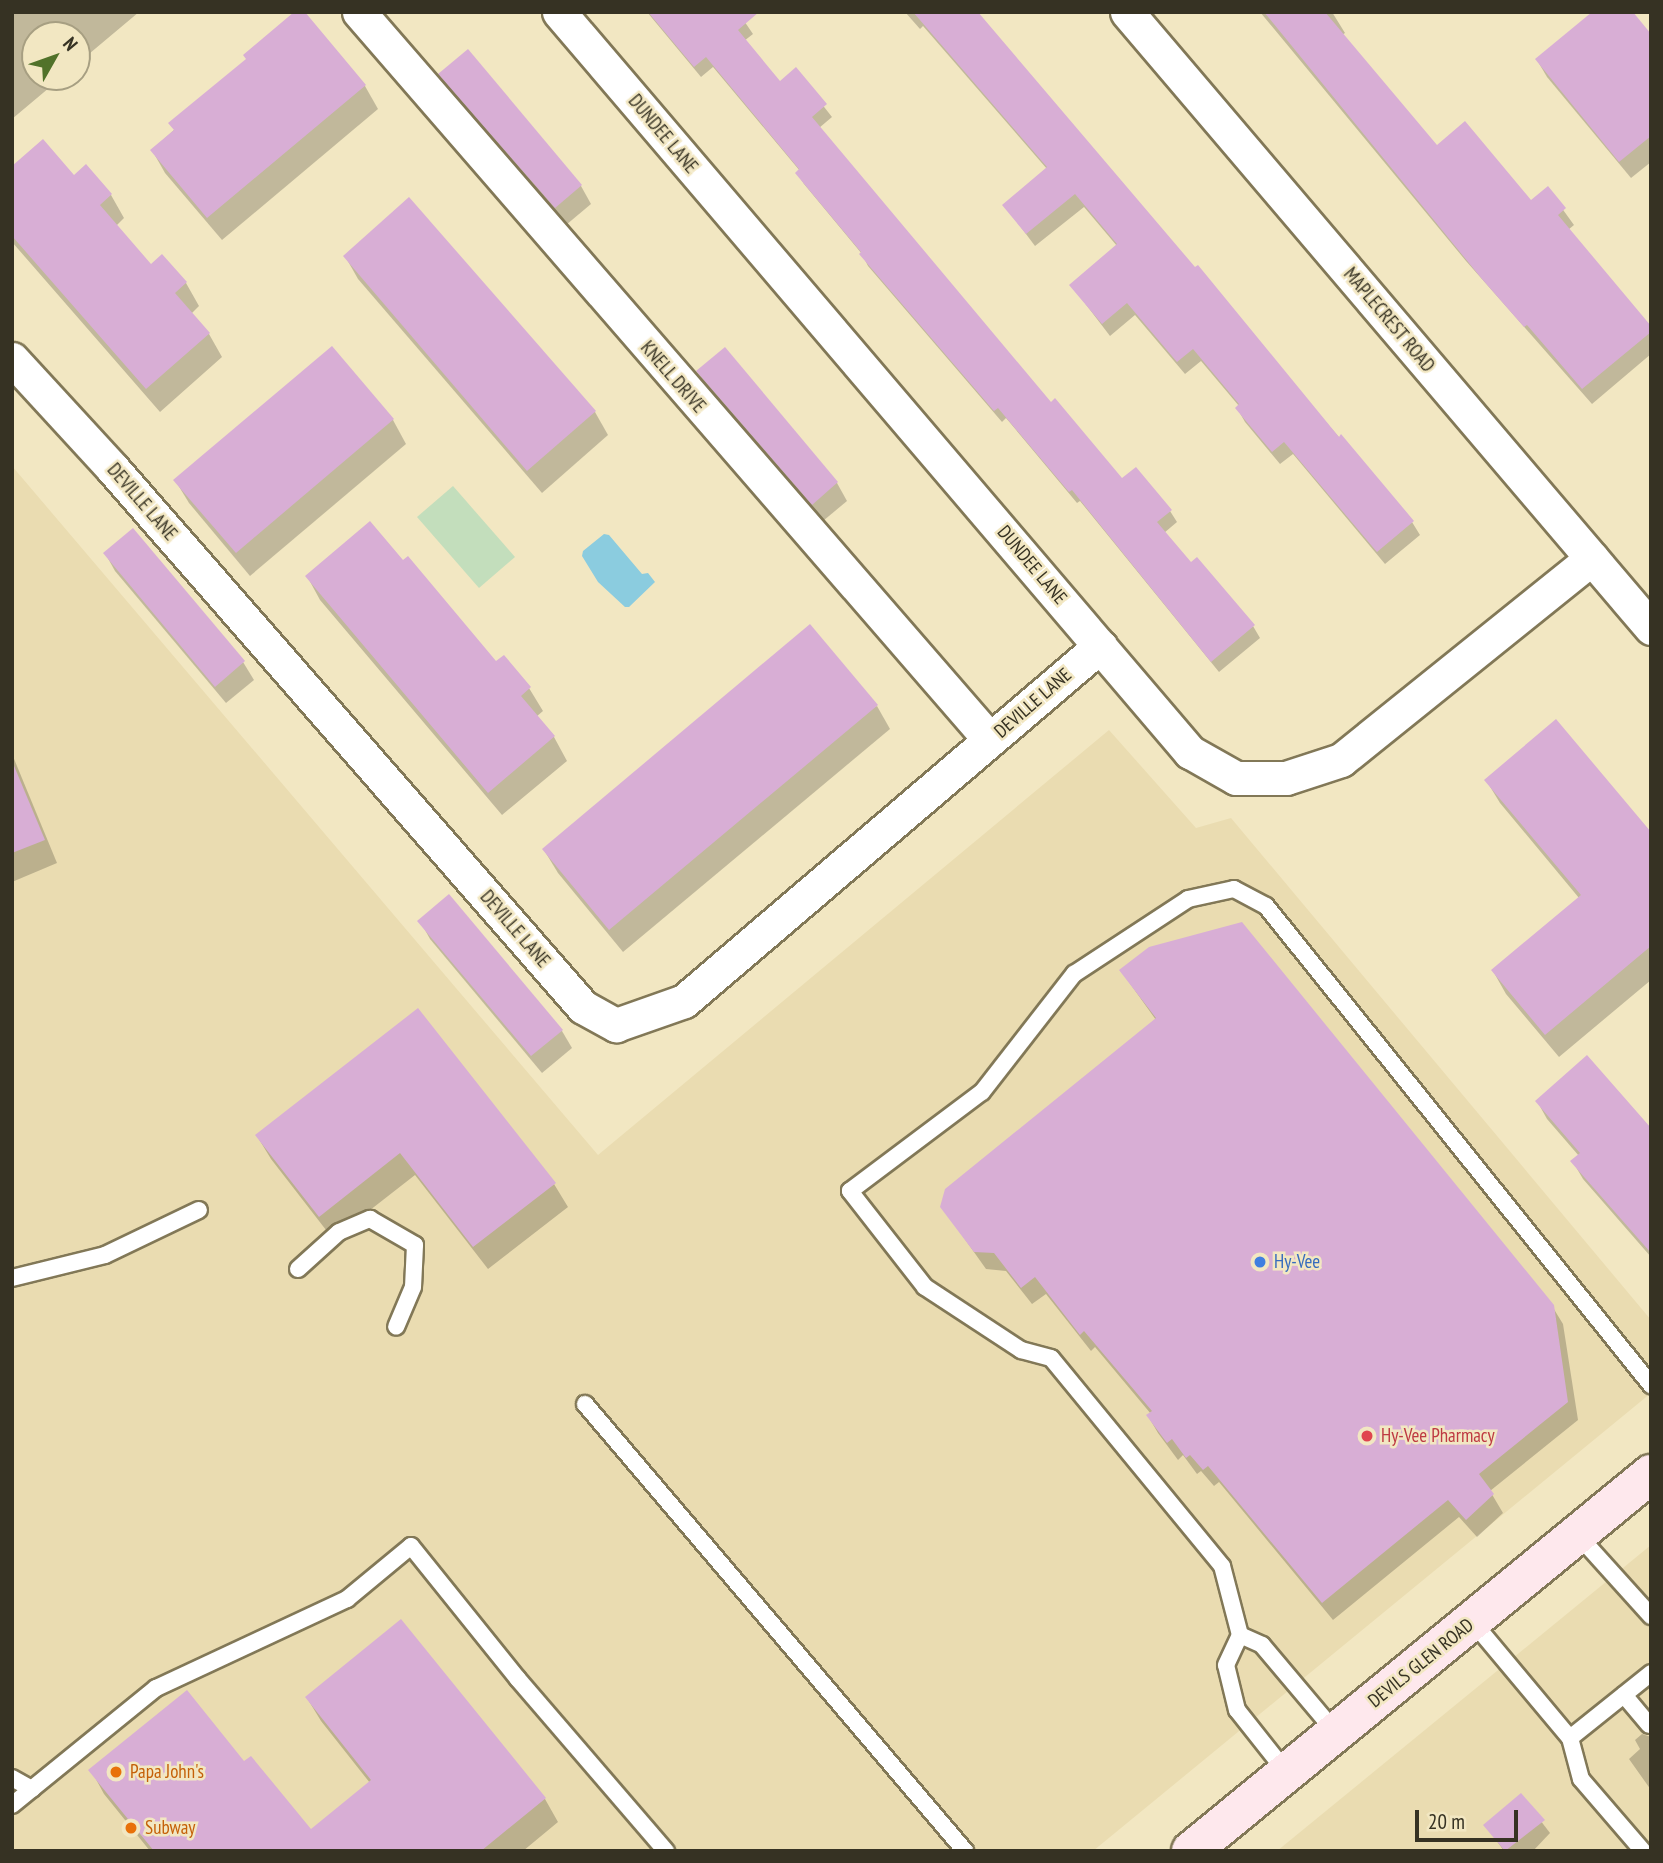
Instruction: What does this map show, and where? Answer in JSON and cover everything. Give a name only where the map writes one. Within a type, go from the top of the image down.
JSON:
[{"type":"main road","name":"DEVILS GLEN ROAD","points":[[1191,1851],[1651,1474]]},
{"type":"street","name":"KNELL DRIVE","points":[[359,12],[990,740]]},
{"type":"street","name":"DUNDEE LANE","points":[[559,12],[1190,752],[1236,778],[1286,778],[1341,760],[1592,558]]},
{"type":"street","name":"MAPLECREST ROAD","points":[[1127,12],[1651,628]]},
{"type":"street","name":"DEVILLE LANE","points":[[12,359],[113,469],[583,1007],[616,1025],[684,1002],[1100,646]]},
{"type":"lane","points":[[1287,1773],[1237,1710],[1226,1665],[1240,1635],[1222,1566],[1051,1358],[1021,1350],[925,1287],[850,1191],[982,1093],[1074,974],[1188,898],[1234,889],[1266,906],[1651,1385]]},
{"type":"lane","points":[[12,1278],[105,1255],[199,1210]]},
{"type":"lane","points":[[298,1269],[339,1233],[370,1219],[415,1245],[413,1287],[396,1327]]},
{"type":"lane","points":[[584,1404],[965,1851]]},
{"type":"lane","points":[[1578,1535],[1651,1616]]},
{"type":"lane","points":[[12,1805],[156,1688],[347,1599],[411,1546],[518,1679],[666,1851]]},
{"type":"lane","points":[[1472,1621],[1570,1738],[1581,1779],[1643,1851]]},
{"type":"lane","points":[[1240,1635],[1262,1645],[1336,1733]]},
{"type":"lane","points":[[1570,1738],[1651,1673]]},
{"type":"lane","points":[[1624,1695],[1649,1726]]},
{"type":"lane","points":[[12,1778],[32,1789]]},
{"type":"shaded area","points":[[12,466],[598,1155],[1109,730],[1196,828],[1231,818],[1651,1320],[1651,1393],[1093,1851],[12,1851]]},
{"type":"shaded area","points":[[1651,1545],[1651,1851],[1277,1851]]},
{"type":"green space","points":[[453,486],[515,557],[479,588],[417,517]]},
{"type":"water","points":[[604,534],[609,535],[642,574],[648,573],[655,582],[629,607],[625,607],[598,582],[582,556],[583,551]]},
{"type":"building","points":[[294,12],[305,12],[366,85],[207,218],[150,150],[174,130],[168,123],[246,59],[243,55]]},
{"type":"building","points":[[648,12],[759,12],[738,30],[780,81],[796,67],[827,104],[812,117],[1051,402],[1055,398],[1122,478],[1136,467],[1172,510],[1157,522],[1191,562],[1197,557],[1255,625],[1211,662],[1072,490],[1069,492],[998,408],[994,411],[859,254],[861,252],[795,173],[799,169],[706,57],[694,67]]},
{"type":"building","points":[[913,12],[978,12],[1195,267],[1198,265],[1339,437],[1341,434],[1414,521],[1377,552],[1284,442],[1272,452],[1235,408],[1239,404],[1193,349],[1177,362],[1127,303],[1102,324],[1069,285],[1117,244],[1075,194],[1026,234],[1002,205],[1047,167]]},
{"type":"building","points":[[1264,12],[1325,12],[1437,145],[1465,121],[1531,200],[1548,186],[1566,208],[1558,215],[1651,326],[1651,332],[1582,389],[1527,325],[1524,327],[1482,279]]},
{"type":"building","points":[[1592,12],[1633,12],[1651,34],[1651,136],[1619,162],[1535,59]]},
{"type":"building","points":[[468,49],[582,185],[555,208],[438,74]]},
{"type":"building","points":[[43,139],[74,175],[86,164],[112,194],[100,205],[151,264],[162,254],[187,282],[175,293],[210,333],[146,389],[12,236],[12,166]]},
{"type":"building","points":[[409,197],[596,411],[527,471],[343,256]]},
{"type":"building","points":[[332,346],[394,419],[236,553],[173,480]]},
{"type":"building","points":[[725,347],[838,482],[812,505],[696,371]]},
{"type":"building","points":[[370,521],[403,560],[408,556],[496,661],[504,655],[531,687],[521,696],[555,736],[488,793],[305,576]]},
{"type":"building","points":[[133,528],[245,661],[215,687],[103,553]]},
{"type":"building","points":[[810,624],[878,705],[609,930],[542,849]]},
{"type":"building","points":[[1556,719],[1651,832],[1651,946],[1545,1035],[1491,970],[1581,895],[1484,780]]},
{"type":"building","points":[[12,761],[45,840],[12,853]]},
{"type":"building","points":[[449,894],[563,1030],[531,1056],[417,921]]},
{"type":"building","name":"Hy-Vee","points":[[1242,922],[1554,1305],[1568,1402],[1479,1474],[1494,1494],[1466,1520],[1448,1500],[1322,1603],[1208,1466],[1203,1470],[1190,1455],[1186,1458],[1172,1439],[1167,1443],[1146,1415],[1152,1411],[1084,1331],[1080,1335],[1035,1277],[1021,1288],[994,1253],[974,1252],[940,1207],[945,1189],[1156,1018],[1119,970],[1149,947]]},
{"type":"building","points":[[418,1008],[556,1183],[473,1247],[400,1153],[319,1217],[255,1135]]},
{"type":"building","points":[[1587,1055],[1651,1128],[1651,1253],[1570,1161],[1580,1153],[1535,1101]]},
{"type":"building","points":[[401,1619],[546,1798],[481,1851],[154,1851],[88,1770],[187,1690],[244,1761],[251,1756],[311,1829],[371,1780],[305,1697]]},
{"type":"building","points":[[1521,1793],[1545,1820],[1505,1851],[1483,1825]]},
{"type":"place","name":"Hy-Vee","points":[[1260,1262]]},
{"type":"place","name":"Hy-Vee Pharmacy","points":[[1367,1436]]},
{"type":"place","name":"Papa John's","points":[[116,1772]]},
{"type":"place","name":"Subway","points":[[131,1828]]}]
